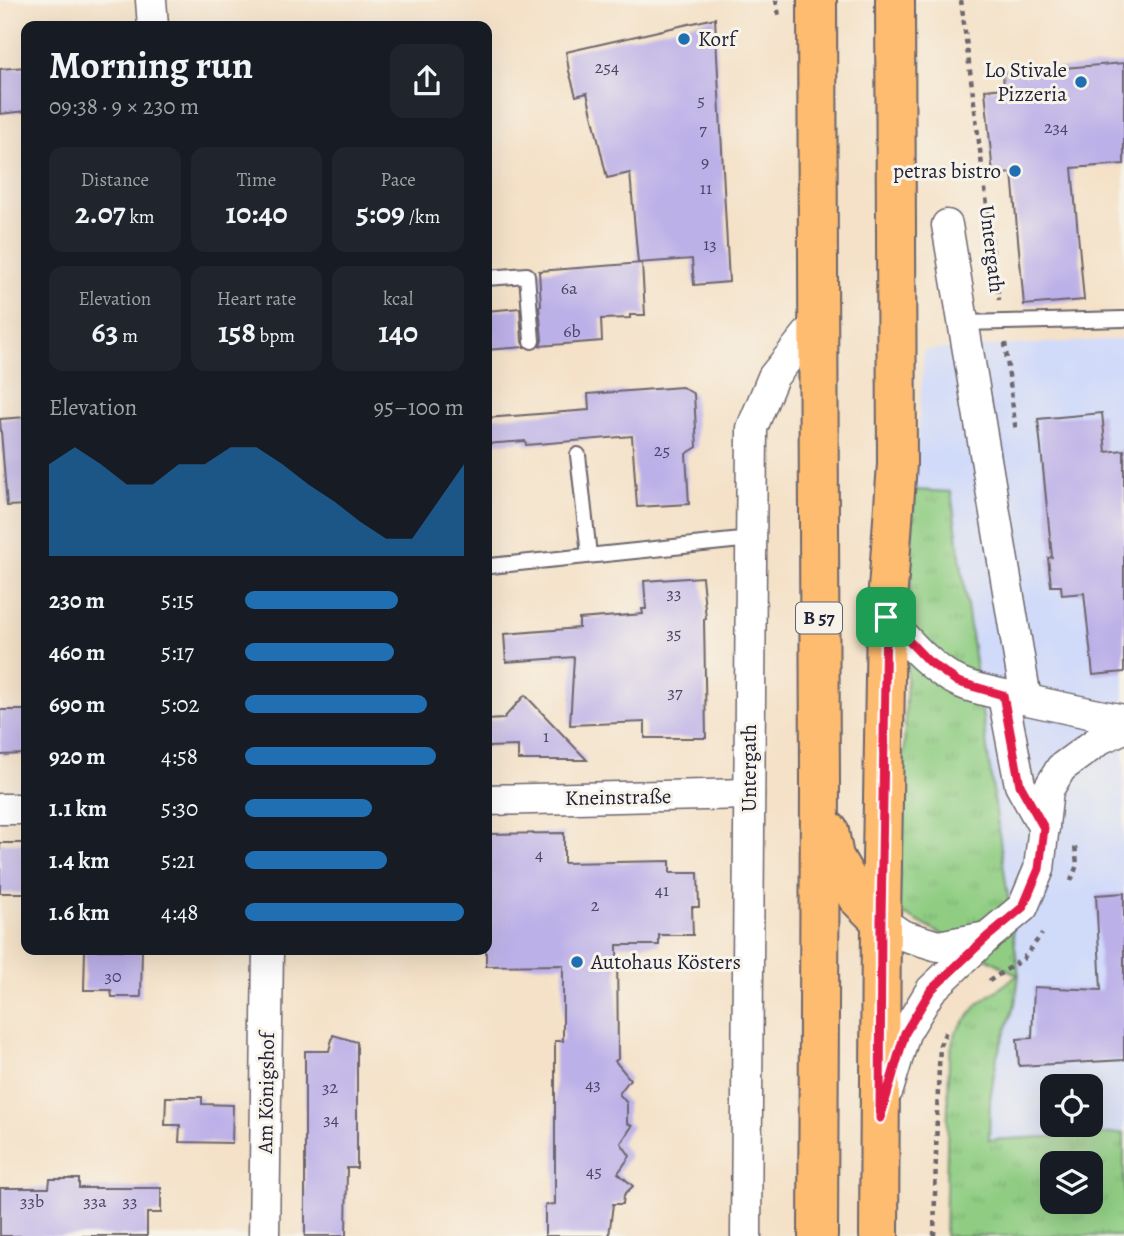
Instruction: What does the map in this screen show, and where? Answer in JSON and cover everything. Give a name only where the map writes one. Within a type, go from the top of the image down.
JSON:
[{"type":"main road","name":"B 57","points":[[817,0],[820,785],[818,1236]]},
{"type":"main road","points":[[879,1236],[886,617],[897,464],[895,0]]},
{"type":"main road","name":"B 57","points":[[820,785],[834,857],[857,897],[881,921]]},
{"type":"street","points":[[151,0],[153,21]]},
{"type":"street","name":"Untergath","points":[[947,225],[1014,697],[1020,785],[1044,828]]},
{"type":"street","name":"Untergath","points":[[746,1236],[752,428],[773,377],[818,321]]},
{"type":"street","points":[[886,617],[928,661],[958,682],[1051,706],[1124,720]]},
{"type":"street","points":[[880,1118],[905,1033],[931,990],[1023,907],[1039,869],[1048,790],[1061,768],[1102,738],[1124,728]]},
{"type":"street","name":"Kneinstraße","points":[[492,800],[749,794]]},
{"type":"street","points":[[0,809],[21,809]]},
{"type":"street","points":[[881,921],[902,935],[938,946],[987,937]]},
{"type":"street","name":"Am Königshof","points":[[264,1236],[268,955]]},
{"type":"lane","points":[[492,278],[527,275],[532,341]]},
{"type":"lane","points":[[963,324],[1124,319]]},
{"type":"lane","points":[[578,455],[589,555]]},
{"type":"lane","points":[[492,566],[751,539]]},
{"type":"path","name":"Untergath","points":[[961,0],[1016,432]]},
{"type":"path","points":[[1067,891],[1077,865],[1075,841]]},
{"type":"path","points":[[979,987],[1024,959],[1048,927]]},
{"type":"path","points":[[934,1236],[940,1045],[949,1025]]},
{"type":"shaded area","points":[[1124,339],[1124,1133],[1103,1134],[1103,1074],[1040,1074],[1040,1137],[1047,1137],[989,1140],[990,1100],[997,1056],[1015,1004],[1019,974],[951,492],[914,490],[924,350]]},
{"type":"green space","points":[[914,490],[951,492],[1019,975],[1015,1004],[997,1056],[990,1100],[989,1140],[1103,1137],[1103,1134],[1124,1133],[1124,1236],[945,1236],[949,1057],[955,1033],[978,1004],[1018,975],[898,911]]},
{"type":"building","points":[[715,18],[729,282],[694,285],[692,259],[638,263],[630,173],[607,178],[587,93],[576,96],[566,52]]},
{"type":"building","points":[[1124,63],[1124,164],[1072,168],[1084,300],[1024,305],[1012,173],[993,175],[985,90],[1004,88],[1003,73]]},
{"type":"building","points":[[21,67],[21,112],[0,114],[0,69]]},
{"type":"building","points":[[642,263],[645,315],[601,319],[602,341],[540,346],[539,271]]},
{"type":"building","points":[[520,308],[522,342],[525,347],[492,350],[492,310]]},
{"type":"building","points":[[682,387],[694,394],[697,447],[686,454],[689,504],[637,507],[632,436],[526,445],[525,441],[492,444],[492,418],[589,410],[588,394]]},
{"type":"building","points":[[1102,413],[1106,452],[1124,450],[1124,672],[1093,675],[1084,593],[1062,595],[1061,586],[1051,586],[1048,558],[1052,557],[1038,419]]},
{"type":"building","points":[[21,417],[21,505],[7,506],[0,419]]},
{"type":"building","points":[[702,577],[706,619],[706,738],[645,738],[645,722],[570,725],[574,657],[506,662],[504,634],[579,628],[579,619],[643,614],[642,609],[646,609],[644,581]]},
{"type":"building","points":[[525,695],[587,760],[518,760],[518,746],[492,747],[492,720],[503,719]]},
{"type":"building","points":[[0,710],[21,710],[21,754],[0,755]]},
{"type":"building","points":[[564,833],[564,863],[670,861],[670,873],[698,873],[699,907],[692,907],[693,935],[659,935],[659,945],[617,945],[618,1059],[615,1061],[630,1079],[619,1094],[627,1103],[627,1123],[632,1126],[621,1143],[630,1156],[618,1173],[633,1186],[624,1195],[623,1204],[613,1204],[609,1236],[545,1236],[545,1205],[555,1204],[555,1041],[563,1041],[563,965],[486,966],[486,955],[492,955],[492,834]]},
{"type":"building","points":[[0,843],[21,843],[21,893],[0,893]]},
{"type":"building","points":[[1124,893],[1124,1060],[1019,1066],[1017,1039],[1032,1038],[1034,987],[1101,990],[1096,895]]},
{"type":"building","points":[[85,955],[142,955],[141,997],[112,997],[111,990],[84,990]]},
{"type":"building","points":[[333,1035],[357,1042],[357,1168],[347,1168],[346,1236],[305,1236],[305,1051],[329,1051]]},
{"type":"building","points":[[166,1097],[202,1097],[202,1104],[233,1105],[232,1143],[179,1142],[180,1125],[165,1125]]},
{"type":"building","points":[[50,1179],[79,1179],[79,1188],[161,1188],[161,1213],[147,1213],[147,1236],[0,1236],[0,1188],[49,1188]]},
{"type":"place","name":"Korf","points":[[684,39]]},
{"type":"place","name":"Lo Stivale Pizzeria","points":[[1081,82]]},
{"type":"place","name":"petras bistro","points":[[1015,171]]},
{"type":"place","name":"Autohaus Kösters","points":[[577,962]]},
{"type":"route","points":[[886,617],[928,661],[958,682],[1003,695],[1020,785],[1044,828],[1039,869],[1023,907],[931,990],[905,1033],[880,1118],[881,921],[886,617]]}]
